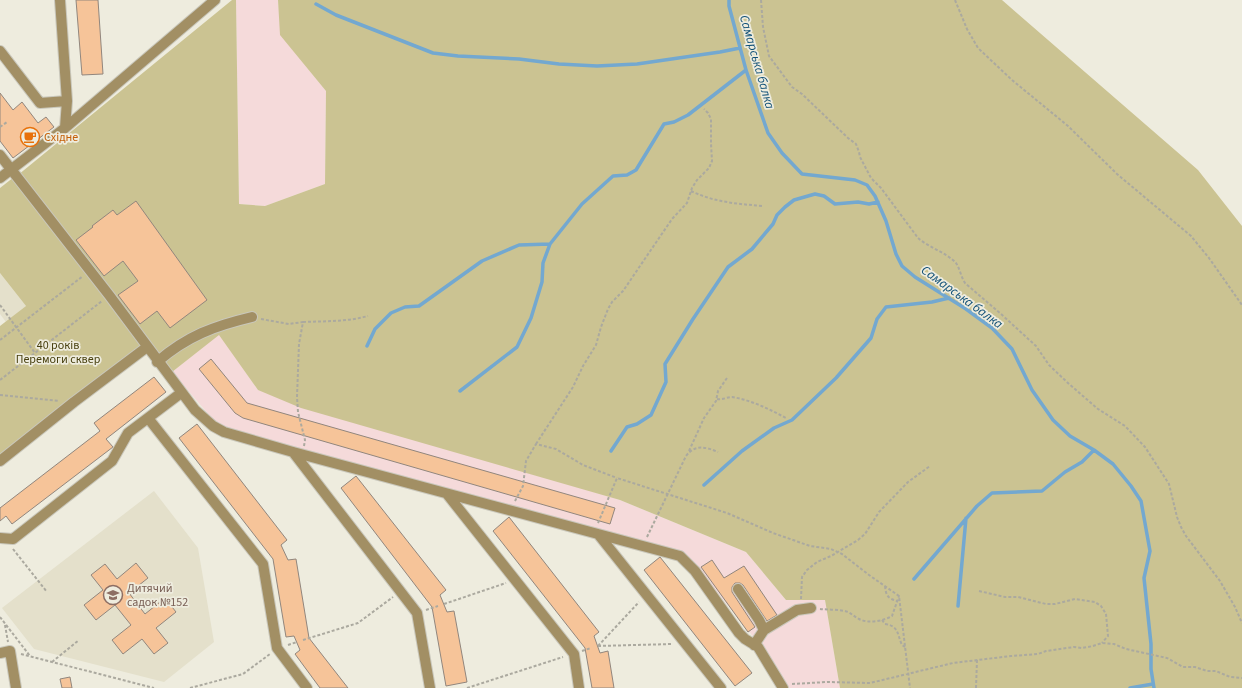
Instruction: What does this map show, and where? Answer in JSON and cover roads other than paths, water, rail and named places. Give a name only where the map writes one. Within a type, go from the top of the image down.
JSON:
[{"type":"lane","points":[[60,0],[67,101],[65,128]]},
{"type":"lane","points":[[0,178],[65,128],[215,0]]},
{"type":"lane","points":[[2,56],[40,103],[67,101]]},
{"type":"lane","points":[[0,155],[110,295],[194,410],[213,426],[224,432],[297,453],[675,554],[685,560],[695,571],[739,633],[745,639],[758,647],[782,686]]},
{"type":"lane","points":[[158,362],[172,349],[201,332],[252,317]]},
{"type":"lane","points":[[0,461],[74,402],[147,347]]},
{"type":"lane","points":[[2,538],[13,539],[112,461],[128,433],[181,393]]},
{"type":"lane","points":[[148,418],[263,564],[277,648],[307,688]]},
{"type":"lane","points":[[297,453],[417,613],[430,688]]},
{"type":"lane","points":[[447,494],[574,654],[579,688]]},
{"type":"lane","points":[[596,533],[721,688]]},
{"type":"lane","points":[[738,589],[764,630]]},
{"type":"lane","points":[[754,645],[764,630],[797,610],[811,608]]},
{"type":"lane","points":[[5,652],[16,688]]},
{"type":"waterway","name":"Самарська балка","points":[[729,0],[729,6],[746,70],[768,133],[782,153],[802,174],[855,180],[867,185],[875,196],[886,221],[896,254],[902,266],[915,277],[966,309],[992,328],[1012,349],[1032,390],[1053,420],[1070,436],[1094,450],[1113,464],[1141,501],[1150,551],[1144,578],[1151,644],[1151,669],[1154,688]]},
{"type":"waterway","points":[[316,4],[336,15],[433,53],[458,56],[519,59],[559,64],[597,66],[637,64],[740,48]]},
{"type":"waterway","points":[[367,346],[375,329],[391,313],[405,307],[419,306],[482,261],[519,245],[550,244],[582,204],[613,176],[627,175],[636,170],[664,124],[674,122],[688,115],[746,70]]},
{"type":"waterway","points":[[611,451],[627,427],[637,424],[651,415],[666,382],[665,364],[693,319],[728,267],[752,249],[773,224],[777,215],[785,207],[794,200],[815,194],[824,196],[835,204],[858,202],[869,204],[878,202]]},
{"type":"waterway","points":[[460,391],[517,347],[531,318],[542,282],[543,263],[550,244]]},
{"type":"waterway","points":[[704,485],[742,451],[774,428],[792,420],[836,378],[871,338],[877,319],[886,307],[932,302],[949,298]]},
{"type":"waterway","points":[[914,579],[977,506],[992,493],[1042,491],[1065,472],[1082,462],[1094,450]]},
{"type":"waterway","points":[[958,606],[966,518]]},
{"type":"waterway","points":[[1130,688],[1153,684]]},
{"type":"place","name":"Східне","points":[[30,137]]},
{"type":"place","name":"Дитячий садок №152","points":[[113,595]]},
{"type":"park label","name":"40 років Перемоги сквер","points":[[58,352]]}]
